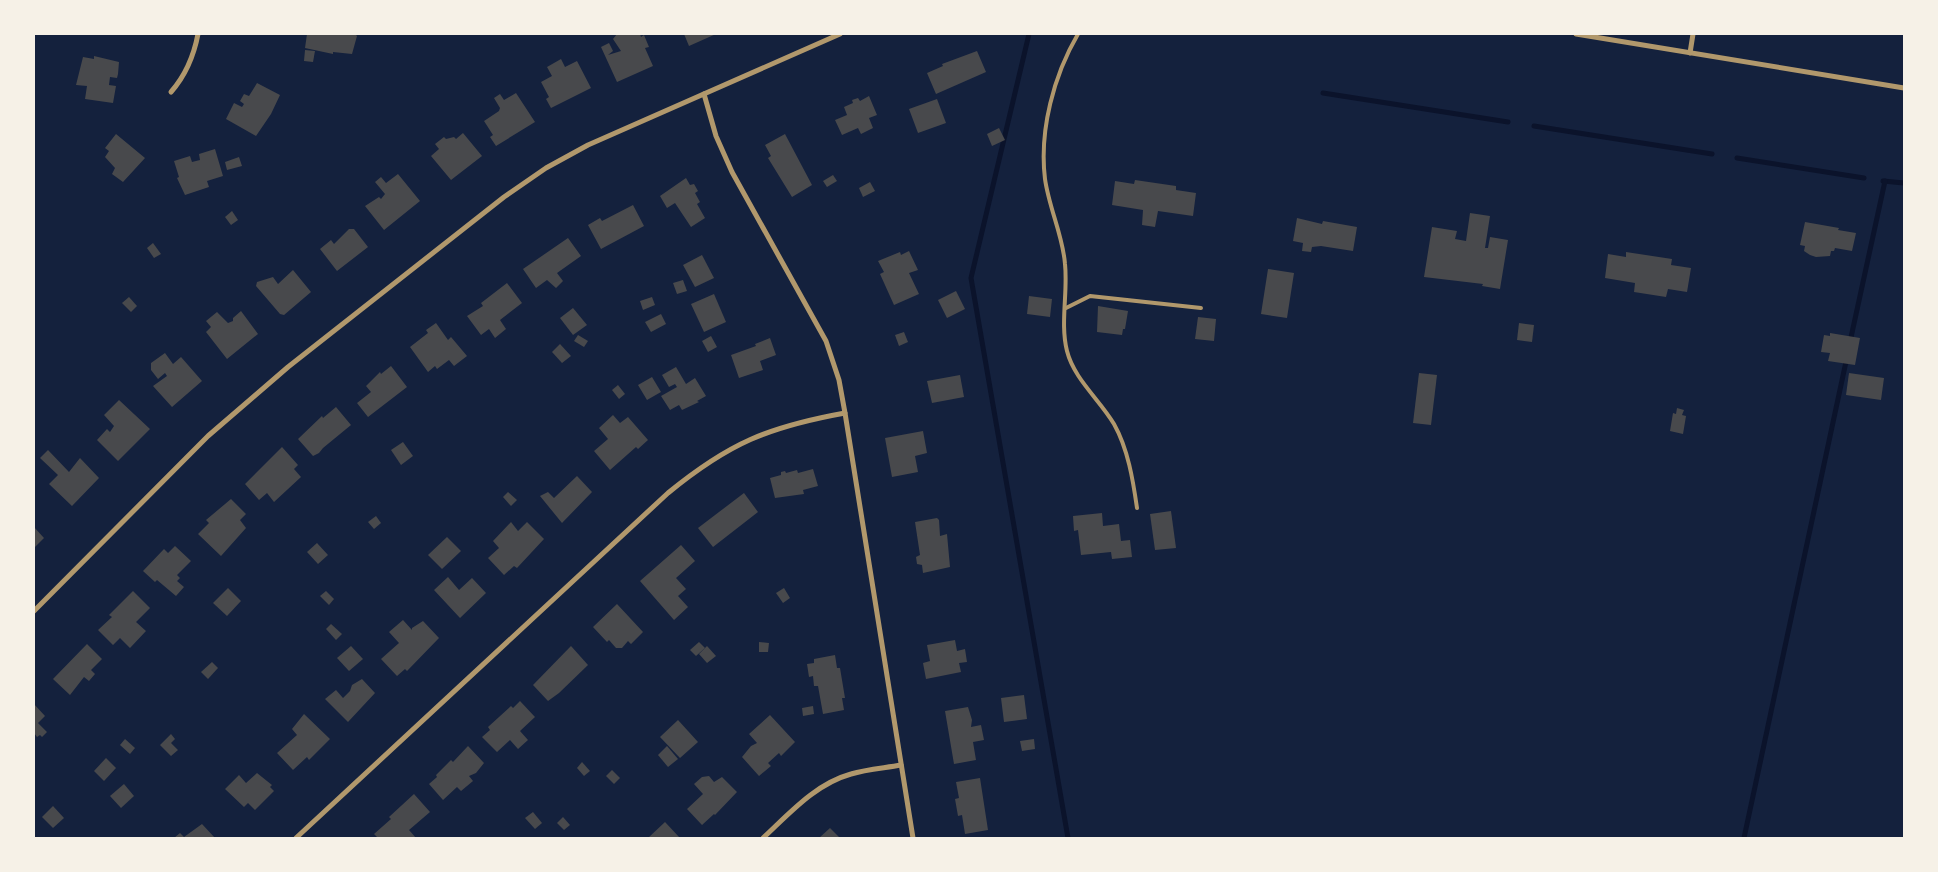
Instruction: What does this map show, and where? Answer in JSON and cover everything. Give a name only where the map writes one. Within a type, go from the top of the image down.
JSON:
[{"type":"street","points":[[171,92],[184,74],[192,56],[198,34]]},
{"type":"street","points":[[34,611],[208,436],[288,367],[504,198],[546,168],[588,145],[840,34]]},
{"type":"street","points":[[1576,34],[1904,88]]},
{"type":"street","points":[[1690,53],[1693,34]]},
{"type":"street","points":[[704,94],[716,136],[732,172],[826,341],[839,380],[913,838]]},
{"type":"street","points":[[296,838],[668,493],[697,469],[729,448],[752,437],[798,422],[844,413]]},
{"type":"street","points":[[763,838],[809,796],[824,785],[852,773],[901,765]]},
{"type":"lane","points":[[1078,34],[1058,72],[1052,94],[1045,147],[1045,178],[1065,262],[1067,351],[1076,370],[1115,425],[1123,445],[1137,508]]},
{"type":"lane","points":[[1066,308],[1090,296],[1201,308]]},
{"type":"building","points":[[307,34],[355,34],[357,36],[352,54],[333,52],[333,54],[305,48]]},
{"type":"building","points":[[617,34],[640,34],[641,37],[644,35],[649,47],[645,48],[653,66],[617,82],[601,47],[609,43],[613,51],[608,55],[621,51],[613,39]]},
{"type":"building","points":[[684,34],[716,34],[689,46]]},
{"type":"building","points":[[305,50],[315,51],[313,62],[304,61]]},
{"type":"building","points":[[977,51],[986,72],[936,94],[927,73],[943,66],[942,64]]},
{"type":"building","points":[[94,56],[119,62],[117,78],[110,77],[109,85],[116,86],[113,103],[85,99],[87,86],[76,85],[83,57],[94,59]]},
{"type":"building","points":[[561,59],[565,67],[577,61],[591,88],[551,108],[546,99],[549,97],[541,82],[552,76],[547,67]]},
{"type":"building","points":[[257,83],[280,95],[271,114],[256,136],[226,119],[234,103],[242,107],[244,104],[240,101],[244,94],[249,96]]},
{"type":"building","points":[[516,93],[535,122],[496,146],[490,137],[493,135],[484,121],[499,111],[500,108],[494,98],[500,94],[504,100]]},
{"type":"building","points":[[869,96],[877,115],[869,118],[873,128],[861,134],[858,128],[842,135],[835,120],[847,115],[844,107],[853,103],[852,100],[858,98],[860,101]]},
{"type":"building","points":[[937,99],[946,123],[918,133],[909,109]]},
{"type":"building","points":[[999,128],[1005,140],[992,146],[987,134]]},
{"type":"building","points":[[463,133],[482,156],[451,180],[431,156],[439,149],[435,144],[444,137],[446,139],[454,137],[456,139]]},
{"type":"building","points":[[116,134],[145,158],[123,182],[112,174],[115,168],[105,157],[109,151],[105,148]]},
{"type":"building","points":[[785,134],[812,185],[792,197],[768,158],[771,156],[765,145]]},
{"type":"building","points":[[215,149],[223,176],[207,181],[209,187],[185,195],[177,178],[179,177],[174,161],[190,156],[192,162],[200,160],[199,154]]},
{"type":"building","points":[[239,157],[242,166],[227,170],[225,162]]},
{"type":"building","points":[[398,174],[420,201],[384,230],[365,206],[379,197],[381,199],[385,194],[375,182],[381,177],[386,183]]},
{"type":"building","points":[[833,175],[837,181],[827,187],[823,181]]},
{"type":"building","points":[[686,178],[690,185],[694,184],[698,191],[695,193],[700,202],[697,204],[705,218],[691,227],[675,203],[667,208],[660,196]]},
{"type":"building","points":[[1135,180],[1176,186],[1176,190],[1196,193],[1193,216],[1158,211],[1155,227],[1142,225],[1143,210],[1112,205],[1115,181],[1134,184]]},
{"type":"building","points":[[870,182],[875,191],[863,197],[859,188]]},
{"type":"building","points":[[633,205],[644,226],[601,249],[588,225],[600,218],[602,221]]},
{"type":"building","points":[[232,211],[238,220],[231,225],[225,217]]},
{"type":"building","points":[[1470,213],[1490,216],[1485,248],[1488,248],[1490,237],[1508,240],[1500,289],[1482,286],[1483,284],[1424,277],[1432,227],[1457,231],[1455,239],[1466,241]]},
{"type":"building","points":[[1297,218],[1322,224],[1323,221],[1357,227],[1353,251],[1321,246],[1312,247],[1311,252],[1302,251],[1303,243],[1293,241]]},
{"type":"building","points":[[1805,222],[1856,233],[1852,251],[1835,248],[1834,251],[1831,251],[1830,256],[1816,257],[1810,255],[1804,251],[1805,246],[1800,245]]},
{"type":"building","points":[[349,229],[354,229],[368,247],[337,271],[320,249],[331,240],[334,244]]},
{"type":"building","points":[[568,238],[581,256],[557,273],[563,281],[556,288],[547,280],[536,288],[523,269]]},
{"type":"building","points":[[153,243],[161,254],[154,258],[147,248]]},
{"type":"building","points":[[909,251],[918,270],[909,273],[919,294],[894,305],[880,274],[884,272],[878,261],[900,252],[901,255]]},
{"type":"building","points":[[1626,252],[1672,259],[1671,265],[1691,268],[1687,292],[1668,289],[1666,297],[1634,292],[1635,283],[1605,278],[1608,254],[1626,257]]},
{"type":"building","points":[[702,255],[714,278],[695,287],[683,265]]},
{"type":"building","points":[[1268,269],[1294,273],[1287,318],[1261,314]]},
{"type":"building","points":[[293,270],[311,292],[284,315],[280,314],[256,286],[257,282],[273,277],[278,284]]},
{"type":"building","points":[[683,280],[687,291],[677,294],[673,283]]},
{"type":"building","points":[[507,283],[522,303],[500,320],[506,329],[495,338],[489,329],[481,335],[467,316],[483,306],[481,303]]},
{"type":"building","points":[[956,291],[965,309],[947,318],[938,300]]},
{"type":"building","points":[[714,294],[726,322],[704,332],[691,304]]},
{"type":"building","points":[[1029,296],[1052,299],[1050,317],[1027,314]]},
{"type":"building","points":[[129,297],[137,306],[131,312],[122,303]]},
{"type":"building","points":[[652,297],[655,305],[643,310],[640,301]]},
{"type":"building","points":[[1098,306],[1128,311],[1122,335],[1097,332]]},
{"type":"building","points":[[573,308],[587,325],[573,335],[560,318]]},
{"type":"building","points":[[241,311],[258,334],[227,359],[206,332],[211,327],[206,321],[217,312],[228,323],[233,321],[233,318]]},
{"type":"building","points":[[661,314],[666,324],[651,332],[645,322]]},
{"type":"building","points":[[1198,317],[1216,319],[1214,341],[1195,339]]},
{"type":"building","points":[[436,323],[448,340],[451,337],[467,356],[454,366],[449,360],[437,369],[435,366],[428,372],[410,347],[428,333],[426,330]]},
{"type":"building","points":[[1519,323],[1534,325],[1532,342],[1517,340]]},
{"type":"building","points":[[904,332],[908,342],[899,346],[895,335]]},
{"type":"building","points":[[1830,333],[1860,338],[1855,365],[1828,361],[1830,353],[1821,352],[1824,335],[1830,336]]},
{"type":"building","points":[[578,335],[588,341],[584,347],[574,341]]},
{"type":"building","points":[[711,336],[717,347],[708,352],[702,341]]},
{"type":"building","points":[[770,338],[776,355],[760,361],[763,370],[739,378],[731,355],[756,346],[755,344]]},
{"type":"building","points":[[560,344],[571,356],[562,363],[552,352]]},
{"type":"building","points":[[165,353],[173,364],[181,357],[202,381],[172,407],[153,386],[167,376],[165,373],[158,379],[151,370],[151,363]]},
{"type":"building","points":[[391,366],[407,387],[368,417],[357,403],[371,392],[366,386],[380,372],[381,374]]},
{"type":"building","points":[[676,367],[686,384],[695,378],[706,396],[697,401],[699,402],[682,410],[679,405],[670,410],[661,396],[677,387],[675,384],[669,387],[662,375]]},
{"type":"building","points":[[1419,373],[1437,375],[1431,425],[1413,423]]},
{"type":"building","points":[[1849,373],[1884,378],[1881,400],[1846,395]]},
{"type":"building","points":[[960,375],[964,397],[932,403],[927,381]]},
{"type":"building","points":[[652,377],[661,392],[647,400],[638,385]]},
{"type":"building","points":[[618,385],[625,394],[619,399],[612,390]]},
{"type":"building","points":[[119,400],[150,429],[118,461],[97,440],[107,429],[110,432],[114,426],[104,415]]},
{"type":"building","points":[[336,407],[351,425],[313,456],[298,439],[322,416],[323,418]]},
{"type":"building","points":[[1677,408],[1684,410],[1682,415],[1686,416],[1683,434],[1670,431],[1673,413],[1676,414]]},
{"type":"building","points":[[613,415],[620,423],[628,417],[648,440],[638,449],[636,447],[610,470],[594,451],[608,439],[599,428]]},
{"type":"building","points":[[923,431],[927,453],[915,456],[918,472],[892,477],[885,438]]},
{"type":"building","points":[[403,442],[413,456],[401,465],[391,450]]},
{"type":"building","points":[[282,447],[298,465],[294,469],[301,477],[274,502],[267,493],[259,500],[245,484]]},
{"type":"building","points":[[48,450],[69,472],[80,458],[99,478],[72,506],[49,484],[58,475],[40,458]]},
{"type":"building","points":[[813,469],[818,486],[803,490],[804,494],[775,498],[770,478],[781,475],[781,472],[785,471],[786,473],[797,470],[798,473]]},
{"type":"building","points":[[577,476],[592,492],[562,523],[540,496],[548,492],[554,498]]},
{"type":"building","points":[[508,492],[517,500],[511,506],[503,497]]},
{"type":"building","points":[[744,493],[758,512],[713,547],[698,528]]},
{"type":"building","points":[[231,499],[246,514],[240,520],[246,528],[221,556],[198,534],[209,523],[206,520]]},
{"type":"building","points":[[1171,511],[1176,548],[1155,550],[1150,514]]},
{"type":"building","points":[[1102,513],[1103,526],[1119,524],[1121,541],[1130,540],[1132,557],[1112,559],[1111,552],[1081,555],[1078,530],[1074,531],[1073,516]]},
{"type":"building","points":[[376,516],[381,523],[374,529],[368,522]]},
{"type":"building","points":[[937,518],[939,520],[940,536],[947,534],[950,567],[923,573],[922,565],[917,564],[916,557],[920,555],[915,522]]},
{"type":"building","points":[[511,522],[518,531],[527,522],[544,539],[517,568],[514,566],[504,575],[488,558],[499,548],[493,541]]},
{"type":"building","points":[[34,527],[44,538],[34,548]]},
{"type":"building","points":[[447,537],[461,551],[442,569],[428,555]]},
{"type":"building","points":[[317,543],[328,555],[318,564],[307,552]]},
{"type":"building","points":[[681,545],[695,561],[676,578],[686,589],[678,596],[688,607],[674,620],[640,581]]},
{"type":"building","points":[[175,546],[191,561],[177,575],[180,578],[177,581],[184,587],[176,596],[157,580],[155,582],[143,571],[164,549],[168,553]]},
{"type":"building","points":[[448,577],[459,590],[472,578],[486,593],[460,618],[434,590]]},
{"type":"building","points":[[228,588],[241,601],[227,616],[213,603]]},
{"type":"building","points":[[784,588],[790,598],[783,603],[776,593]]},
{"type":"building","points":[[133,591],[150,608],[136,622],[146,631],[130,648],[120,638],[113,645],[98,630],[112,617],[109,615]]},
{"type":"building","points":[[326,591],[334,599],[329,605],[320,596]]},
{"type":"building","points":[[617,604],[643,632],[631,644],[628,641],[622,648],[616,648],[609,640],[607,642],[593,627]]},
{"type":"building","points":[[403,620],[412,630],[412,628],[423,621],[439,638],[407,671],[405,669],[397,676],[381,659],[399,643],[389,632]]},
{"type":"building","points":[[331,624],[342,634],[336,640],[326,629]]},
{"type":"building","points":[[955,640],[957,651],[965,649],[967,662],[959,663],[961,672],[926,679],[923,663],[930,661],[927,645]]},
{"type":"building","points":[[699,642],[705,648],[696,656],[690,650]]},
{"type":"building","points":[[759,642],[769,643],[768,652],[759,652]]},
{"type":"building","points":[[87,644],[102,659],[91,670],[95,674],[89,681],[84,677],[70,695],[53,679]]},
{"type":"building","points":[[351,646],[363,659],[349,671],[337,658]]},
{"type":"building","points":[[571,646],[588,665],[548,701],[533,685]]},
{"type":"building","points":[[707,646],[716,656],[707,663],[699,654]]},
{"type":"building","points":[[835,655],[837,668],[840,668],[845,698],[842,698],[844,710],[823,714],[818,686],[814,686],[813,676],[809,677],[807,664],[814,663],[814,659]]},
{"type":"building","points":[[212,662],[218,668],[208,679],[201,672]]},
{"type":"building","points":[[362,679],[375,693],[348,722],[325,699],[336,690],[343,698],[350,691],[352,685]]},
{"type":"building","points":[[1024,695],[1027,719],[1004,722],[1001,698]]},
{"type":"building","points":[[520,701],[535,717],[520,731],[528,740],[518,749],[510,740],[497,752],[482,737],[490,730],[488,727],[511,706],[513,708]]},
{"type":"building","points":[[34,704],[45,716],[38,723],[47,732],[42,737],[40,735],[37,737],[34,733]]},
{"type":"building","points":[[813,706],[814,714],[803,716],[802,708]]},
{"type":"building","points":[[968,707],[972,720],[971,727],[981,725],[984,740],[973,742],[976,760],[954,764],[945,711]]},
{"type":"building","points":[[304,714],[330,739],[309,760],[307,757],[293,770],[277,753],[297,735],[292,729]]},
{"type":"building","points":[[770,715],[795,742],[781,756],[779,753],[768,763],[771,766],[759,776],[742,757],[751,746],[757,743],[749,734]]},
{"type":"building","points":[[678,720],[698,742],[680,758],[660,737]]},
{"type":"building","points":[[171,734],[175,739],[171,743],[178,750],[171,756],[160,745]]},
{"type":"building","points":[[125,739],[135,748],[130,754],[120,745]]},
{"type":"building","points":[[1034,739],[1035,749],[1022,751],[1020,741]]},
{"type":"building","points":[[468,746],[484,763],[476,773],[469,776],[473,781],[461,791],[457,787],[443,800],[429,784],[451,760],[453,762]]},
{"type":"building","points":[[667,746],[678,759],[668,767],[658,755]]},
{"type":"building","points":[[106,758],[116,768],[104,781],[94,771]]},
{"type":"building","points":[[582,762],[590,771],[584,776],[577,768]]},
{"type":"building","points":[[612,770],[620,778],[614,784],[606,776]]},
{"type":"building","points":[[257,773],[272,785],[270,787],[274,791],[255,810],[248,803],[244,807],[225,789],[239,775],[246,783]]},
{"type":"building","points":[[709,776],[714,782],[722,777],[737,792],[715,815],[702,825],[687,809],[703,794],[694,784],[702,777]]},
{"type":"building","points":[[980,778],[988,830],[965,834],[962,815],[958,816],[955,799],[959,798],[956,782]]},
{"type":"building","points":[[124,784],[134,796],[121,808],[110,796]]},
{"type":"building","points":[[414,794],[430,812],[409,830],[416,838],[378,838],[374,834]]},
{"type":"building","points":[[53,806],[64,818],[53,828],[42,817]]},
{"type":"building","points":[[533,812],[542,823],[535,829],[525,818]]},
{"type":"building","points":[[563,817],[570,825],[564,830],[557,823]]},
{"type":"building","points":[[665,822],[680,838],[648,838]]},
{"type":"building","points":[[202,824],[215,838],[174,838],[180,833],[184,837]]},
{"type":"building","points":[[830,828],[840,838],[819,838]]},
{"type":"waterway","points":[[1029,34],[971,278],[1068,838]]},
{"type":"waterway","points":[[1323,93],[1508,122]]},
{"type":"waterway","points":[[1534,126],[1712,154]]},
{"type":"waterway","points":[[1737,158],[1864,178]]},
{"type":"waterway","points":[[1883,181],[1904,183]]},
{"type":"waterway","points":[[1850,342],[1885,181]]},
{"type":"waterway","points":[[1744,838],[1847,357]]}]
